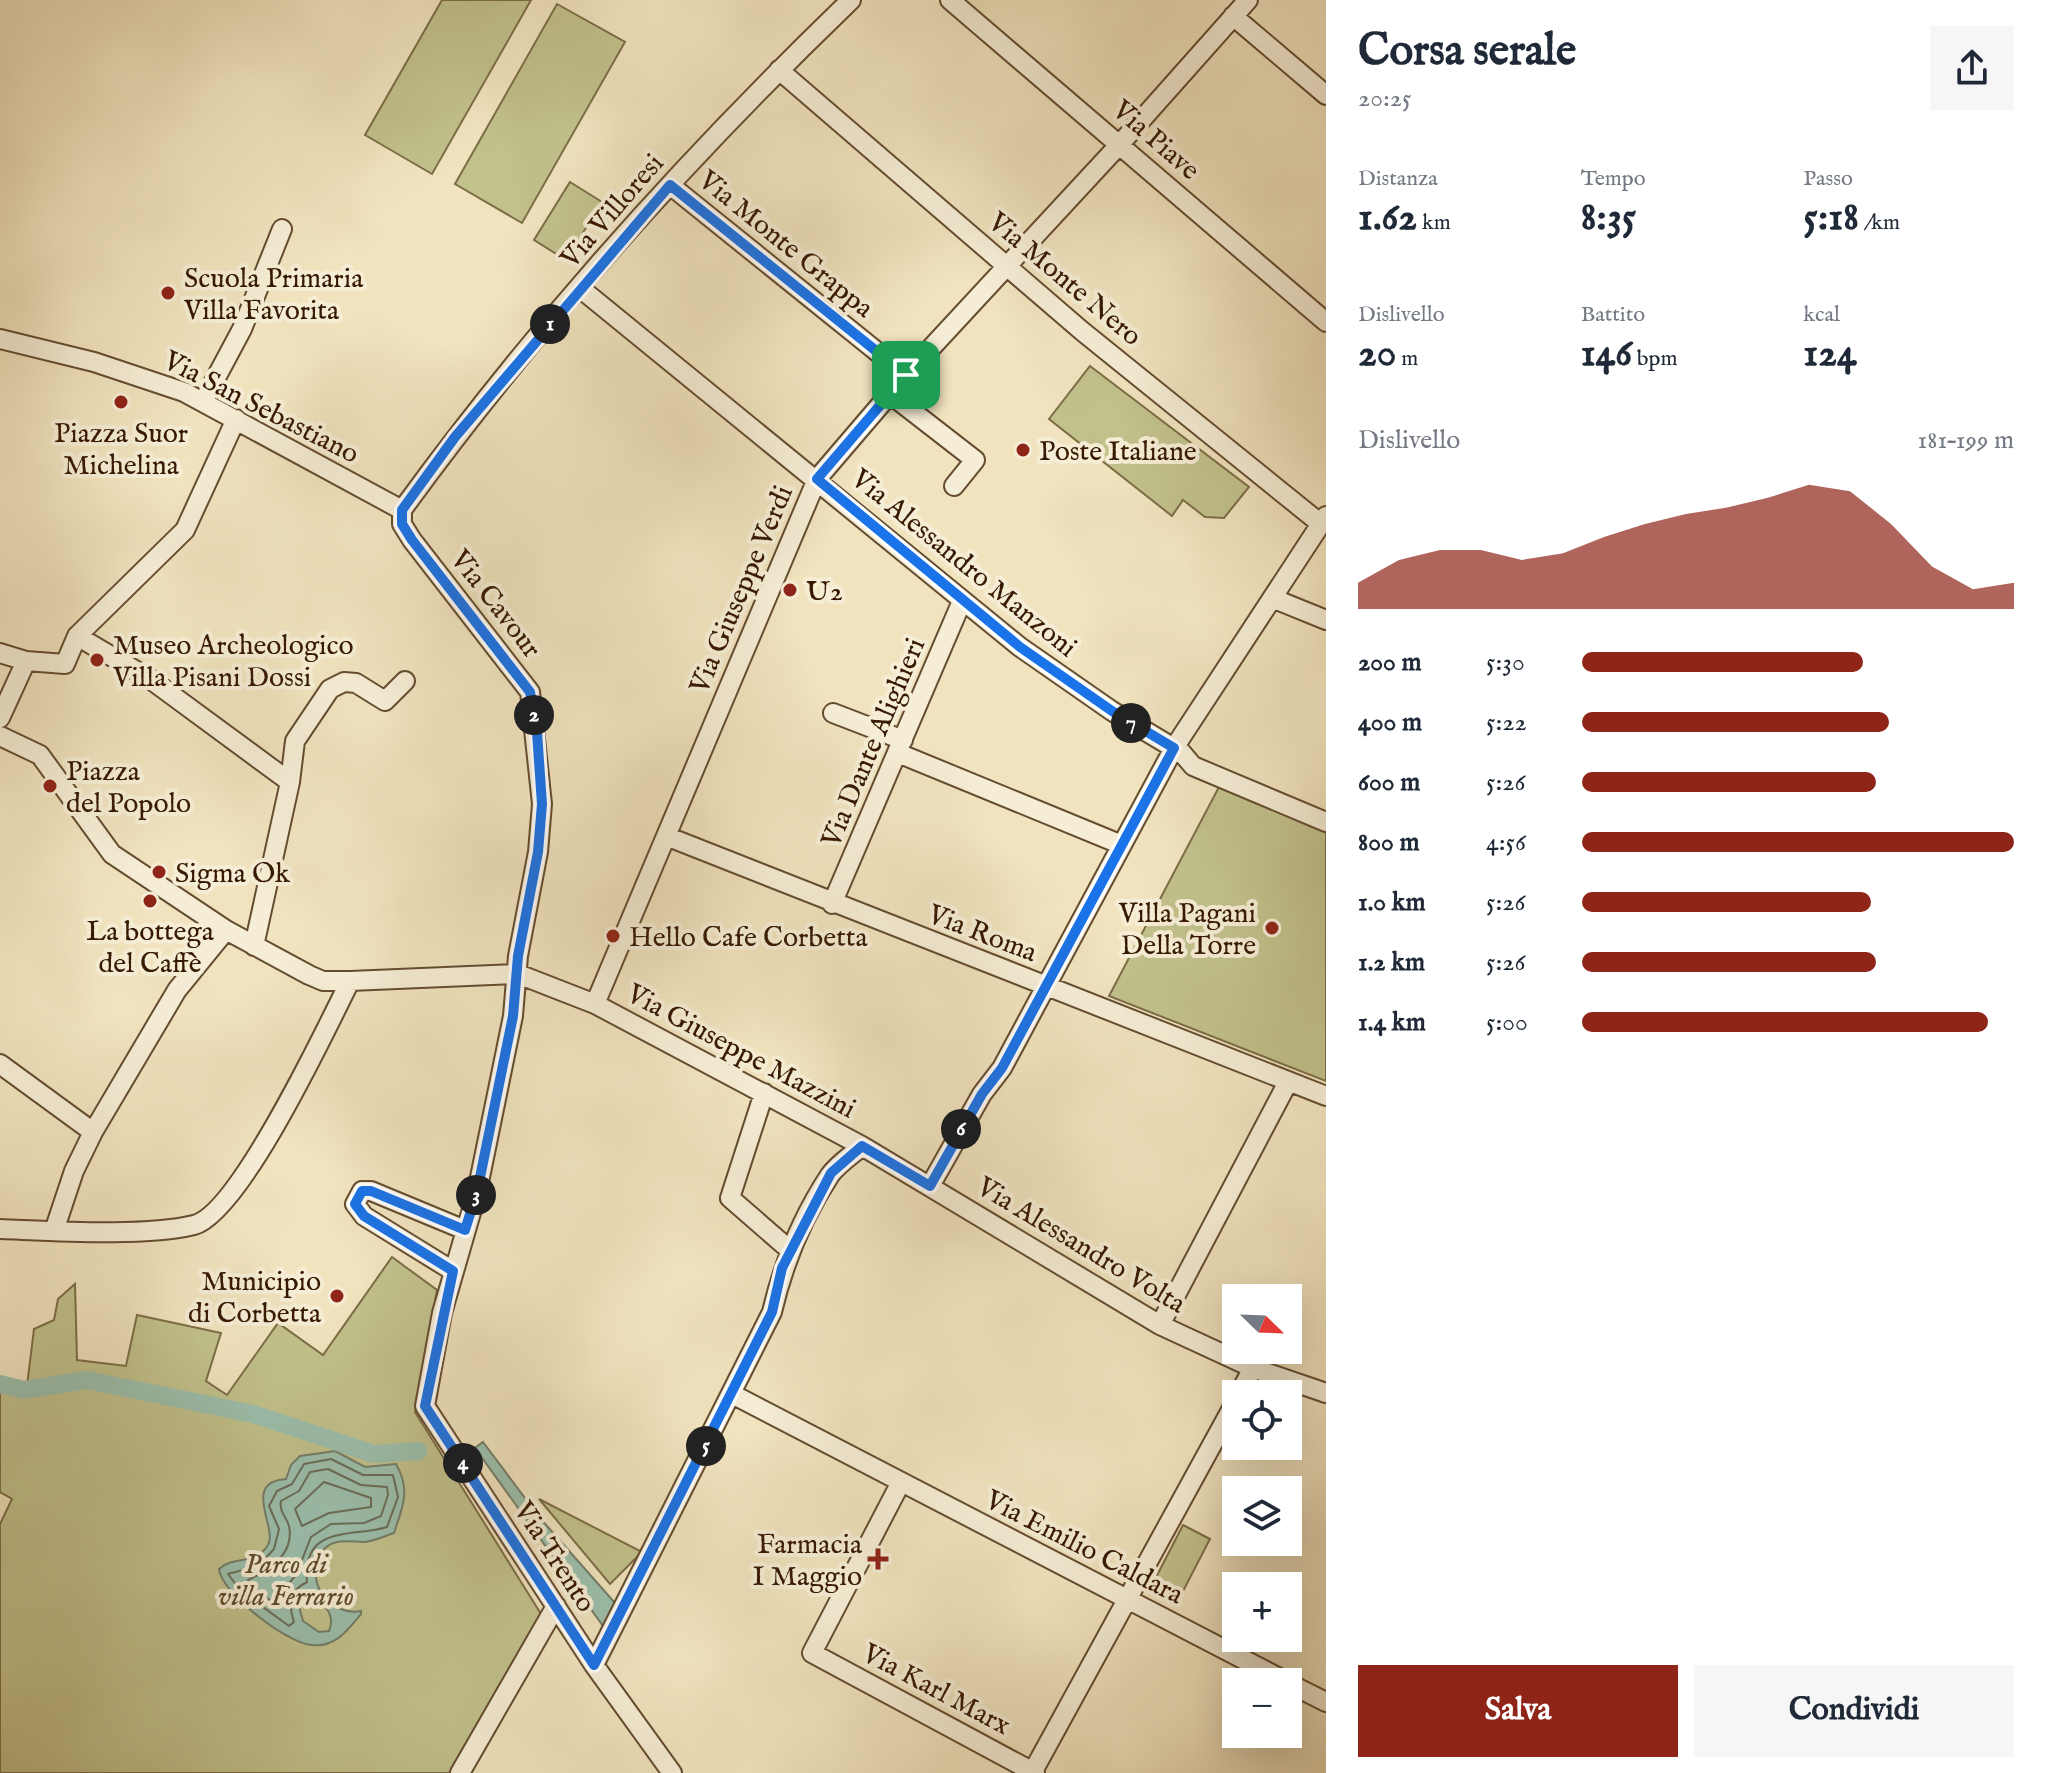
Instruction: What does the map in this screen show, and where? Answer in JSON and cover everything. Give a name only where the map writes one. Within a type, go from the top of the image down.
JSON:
[{"type":"street","name":"Via Villoresi","points":[[402,510],[455,437],[670,185],[779,70],[851,0]]},
{"type":"street","name":"Via Piave","points":[[950,0],[1326,322]]},
{"type":"street","name":"Via Giuseppe Verdi","points":[[595,1004],[817,479],[906,375],[1120,144],[1248,0]]},
{"type":"street","points":[[1233,16],[1326,95]]},
{"type":"street","name":"Via Monte Nero","points":[[779,70],[1082,331],[1323,520]]},
{"type":"street","name":"Via Monte Grappa","points":[[670,185],[906,375]]},
{"type":"street","points":[[203,402],[242,329],[282,229]]},
{"type":"street","name":"Via Alessandro Manzoni","points":[[580,288],[1020,647],[1112,711],[1174,748],[1211,776],[1326,822]]},
{"type":"street","name":"Via San Sebastiano","points":[[0,339],[169,385],[402,510]]},
{"type":"street","points":[[890,394],[975,460],[954,486]]},
{"type":"street","points":[[0,653],[26,661],[65,664],[77,636],[185,530],[236,419]]},
{"type":"street","name":"Via Cavour","points":[[402,510],[402,524],[412,540],[530,692],[542,804],[538,852],[493,1118],[453,1271],[425,1406]]},
{"type":"street","points":[[930,1186],[982,1094],[1002,1068],[1174,748],[1323,520]]},
{"type":"street","points":[[1272,598],[1326,620]]},
{"type":"street","name":"Via Dante Alighieri","points":[[832,904],[962,601]]},
{"type":"street","points":[[77,636],[150,679],[290,782]]},
{"type":"street","points":[[0,718],[26,661]]},
{"type":"street","points":[[254,946],[290,782],[295,741],[330,689],[344,682],[356,683],[385,701],[405,681]]},
{"type":"street","points":[[833,713],[1122,845]]},
{"type":"street","points":[[0,736],[40,755],[112,854],[226,930],[323,981],[518,974]]},
{"type":"street","name":"Via Roma","points":[[666,836],[832,904],[1326,1096]]},
{"type":"street","points":[[54,1231],[74,1171],[93,1132],[177,990],[226,930]]},
{"type":"street","name":"Via Giuseppe Mazzini","points":[[518,974],[595,1004],[862,1146]]},
{"type":"street","points":[[0,1229],[54,1231],[197,1224],[209,1215],[244,1174],[289,1101],[350,981]]},
{"type":"street","points":[[0,1064],[93,1132]]},
{"type":"street","points":[[1160,1325],[1288,1082]]},
{"type":"street","points":[[764,1093],[730,1198],[791,1251]]},
{"type":"street","points":[[594,1665],[772,1312],[782,1268],[831,1173],[862,1146]]},
{"type":"street","name":"Via Alessandro Volta","points":[[862,1146],[1160,1325],[1253,1368],[1326,1393]]},
{"type":"street","points":[[453,1271],[364,1216],[355,1204],[362,1191],[371,1191],[465,1230]]},
{"type":"street","points":[[1247,1380],[1253,1368]]},
{"type":"street","name":"Via Emilio Caldara","points":[[732,1394],[1260,1668]]},
{"type":"street","name":"Via Trento","points":[[425,1406],[594,1665],[672,1773]]},
{"type":"street","points":[[1034,1773],[1222,1427]]},
{"type":"street","name":"Via Karl Marx","points":[[901,1482],[812,1653],[1034,1773]]},
{"type":"street","points":[[460,1773],[556,1606]]},
{"type":"street","name":"Via Emilio Caldara","points":[[1302,1690],[1326,1702]]},
{"type":"green space","points":[[442,0],[531,0],[432,174],[365,135]]},
{"type":"green space","points":[[557,4],[625,42],[522,223],[455,184]]},
{"type":"green space","points":[[570,182],[602,202],[566,260],[534,240]]},
{"type":"green space","points":[[1090,366],[1249,487],[1224,518],[1205,517],[1183,500],[1172,516],[1049,419]]},
{"type":"green space","points":[[1220,785],[1326,827],[1326,1081],[1109,996]]},
{"type":"green space","name":"Parco di villa Ferrario","points":[[392,1257],[437,1290],[415,1412],[541,1614],[449,1773],[0,1773],[0,1524],[12,1499],[0,1492],[0,1380],[27,1386],[34,1329],[54,1320],[58,1299],[75,1284],[77,1360],[126,1366],[137,1315],[221,1333],[206,1381],[227,1395],[278,1323],[323,1355]]},
{"type":"green space","points":[[539,1499],[642,1552],[610,1584]]},
{"type":"green space","points":[[1183,1525],[1210,1539],[1179,1599],[1152,1585]]},
{"type":"water","points":[[483,1442],[540,1518],[615,1603],[603,1626],[475,1448]]},
{"type":"water","points":[[335,1451],[365,1467],[396,1464],[404,1490],[403,1506],[394,1533],[367,1542],[336,1542],[322,1552],[316,1574],[322,1594],[339,1608],[361,1611],[361,1614],[340,1637],[319,1645],[287,1636],[257,1615],[231,1591],[219,1569],[231,1562],[257,1556],[268,1545],[270,1537],[263,1497],[266,1488],[273,1482],[286,1479],[291,1465],[300,1456]],"holes":[[[306,1592],[329,1613],[329,1631],[319,1632],[303,1621],[298,1603]]]},
{"type":"waterway","points":[[0,1384],[24,1390],[87,1380],[253,1414],[374,1454],[418,1451]]},
{"type":"place","name":"Scuola Primaria Villa Favorita","points":[[168,293]]},
{"type":"place","name":"Piazza Suor Michelina","points":[[121,402]]},
{"type":"place","name":"Poste Italiane","points":[[1023,450]]},
{"type":"place","name":"U2","points":[[790,590]]},
{"type":"place","name":"Museo Archeologico Villa Pisani Dossi","points":[[97,660]]},
{"type":"place","name":"Piazza del Popolo","points":[[50,786]]},
{"type":"place","name":"Sigma Ok","points":[[159,872]]},
{"type":"place","name":"La bottega del Caffè","points":[[150,901]]},
{"type":"place","name":"Villa Pagani Della Torre","points":[[1272,928]]},
{"type":"place","name":"Hello Cafe Corbetta","points":[[613,936]]},
{"type":"place","name":"Municipio di Corbetta","points":[[337,1296]]},
{"type":"place","name":"Farmacia I Maggio","points":[[878,1559]]},
{"type":"route","points":[[670,185],[906,375],[817,479],[1020,647],[1112,711],[1174,748],[1002,1068],[982,1094],[930,1186],[862,1146],[831,1173],[782,1268],[772,1312],[641,1578],[594,1665],[425,1406],[453,1271],[364,1216],[355,1204],[362,1191],[371,1191],[465,1230],[477,1192],[513,1016],[518,956],[538,852],[542,804],[537,732],[530,692],[412,540],[402,524],[402,510],[455,437],[670,185]]}]
